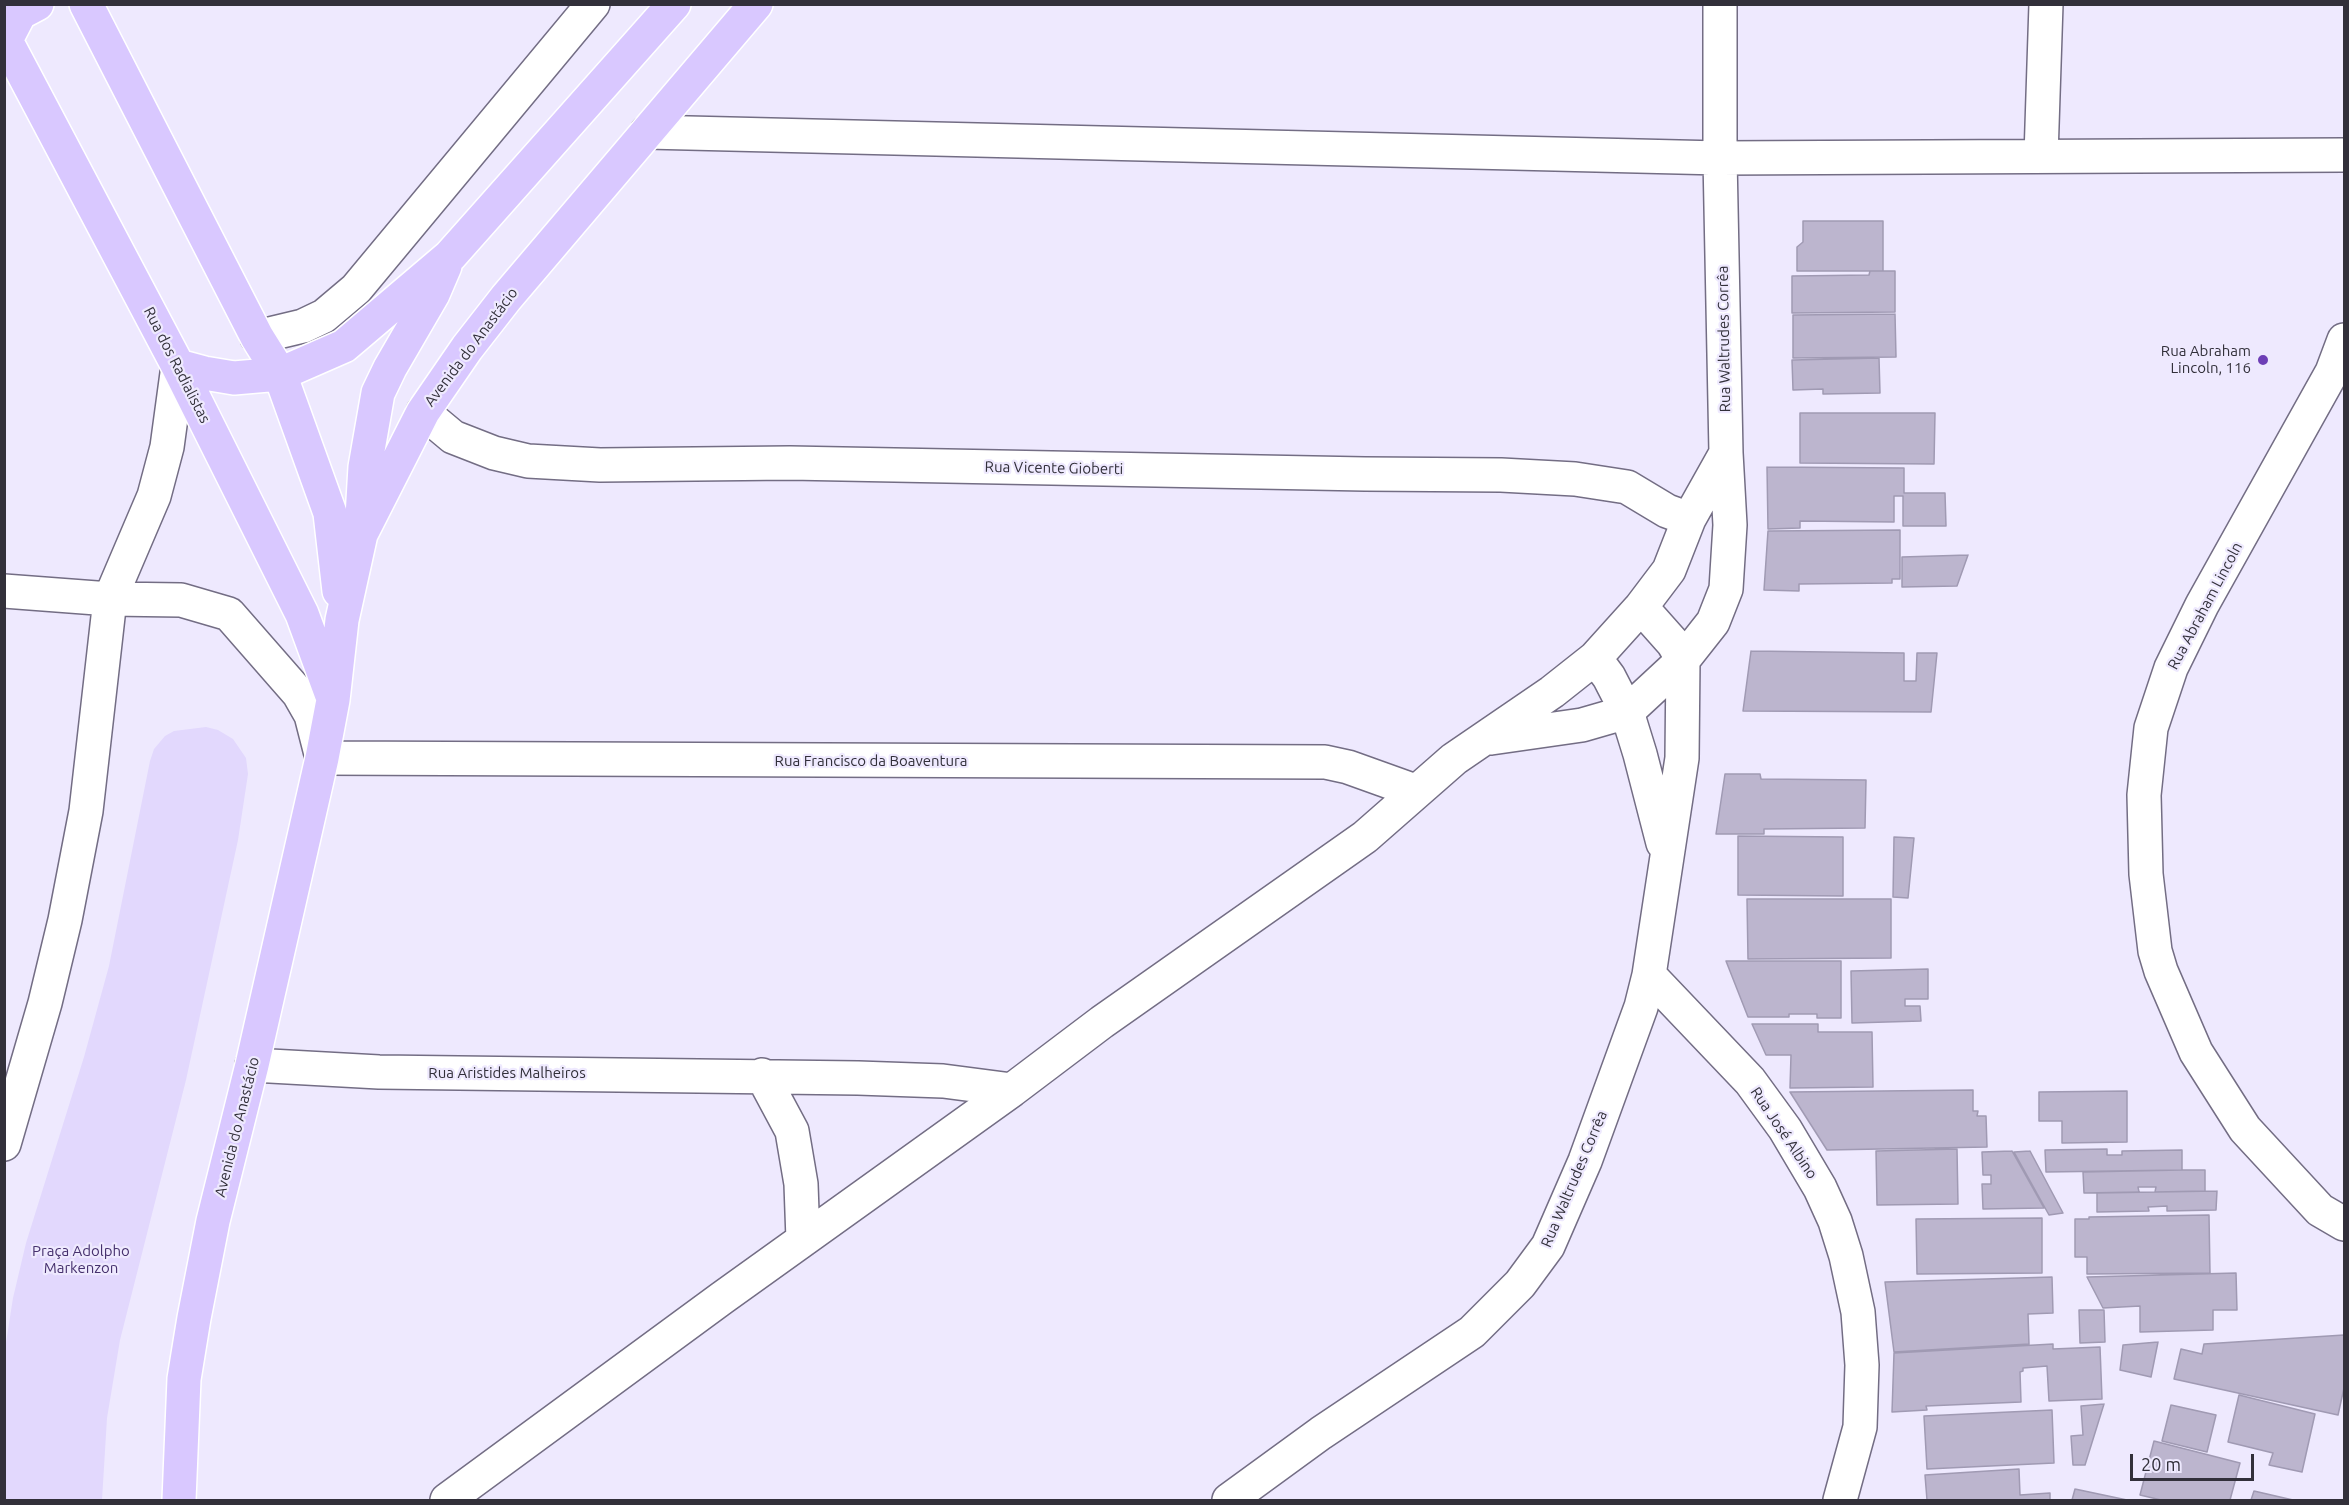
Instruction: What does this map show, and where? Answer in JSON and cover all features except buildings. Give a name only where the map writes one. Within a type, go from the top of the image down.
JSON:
[{"type":"main road","points":[[5,39],[20,13],[37,4]]},
{"type":"main road","name":"Avenida do Anastácio","points":[[179,1500],[184,1379],[194,1318],[213,1221],[252,1065],[322,758],[333,700],[342,620],[361,534],[423,412],[467,348],[506,298],[756,4]]},
{"type":"main road","points":[[83,5],[258,337],[280,374],[330,513],[342,620]]},
{"type":"main road","points":[[178,366],[234,378],[280,374],[344,346],[450,256],[671,9]]},
{"type":"main road","name":"Rua dos Radialistas","points":[[5,39],[178,366],[302,614],[333,700]]},
{"type":"main road","points":[[361,534],[365,467],[378,393],[433,294],[450,256]]},
{"type":"street","points":[[258,337],[303,326],[324,316],[356,289],[593,4]]},
{"type":"street","name":"Rua Waltrudes Corrêa","points":[[1480,740],[1582,725],[1627,712],[1683,660],[1713,622],[1726,590],[1730,525],[1726,453],[1720,158],[1720,4]]},
{"type":"street","points":[[2041,156],[2046,4]]},
{"type":"street","points":[[647,132],[1720,158],[2344,155]]},
{"type":"street","name":"Rua Abraham Lincoln","points":[[2344,340],[2332,372],[2202,604],[2171,668],[2151,728],[2144,795],[2146,874],[2155,951],[2196,1052],[2245,1130],[2320,1209],[2344,1224]]},
{"type":"street","points":[[4,1144],[45,1003],[65,920],[86,811],[110,599],[154,496],[167,447],[178,366]]},
{"type":"street","name":"Rua Vicente Gioberti","points":[[423,412],[453,437],[494,453],[528,461],[600,465],[790,463],[1575,478],[1627,487],[1667,511],[1689,519]]},
{"type":"street","points":[[447,1500],[1012,1090],[1101,1022],[1365,837],[1416,791],[1480,740],[1552,692],[1595,658],[1641,607],[1669,570],[1689,519],[1726,453]]},
{"type":"street","name":"Avenida do Anastácio","points":[[4,591],[110,599],[181,600],[229,614],[299,694],[311,715],[322,758]]},
{"type":"street","points":[[1641,607],[1674,643],[1683,660]]},
{"type":"street","points":[[1595,658],[1609,677],[1627,712]]},
{"type":"street","name":"Rua Waltrudes Corrêa","points":[[1229,1500],[1321,1433],[1472,1332],[1520,1284],[1548,1246],[1585,1161],[1641,1007],[1649,975],[1682,758],[1683,660]]},
{"type":"street","name":"Rua Waltrudes Corrêa","points":[[1627,712],[1667,856]]},
{"type":"street","name":"Rua Francisco da Boaventura","points":[[322,758],[1325,762],[1348,767],[1416,791]]},
{"type":"street","name":"Rua José Albino","points":[[1649,975],[1749,1081],[1785,1129],[1820,1188],[1834,1221],[1846,1256],[1858,1312],[1862,1365],[1860,1426],[1840,1500]]},
{"type":"street","name":"Rua Aristides Malheiros","points":[[252,1065],[379,1072],[762,1075],[943,1081],[1012,1090]]},
{"type":"street","points":[[762,1075],[792,1131],[801,1184],[803,1240]]},
{"type":"green space","name":"Praça Adolpho Markenzon","points":[[206,727],[218,730],[233,739],[246,758],[248,774],[238,840],[186,1080],[120,1340],[107,1418],[102,1500],[5,1500],[5,1349],[13,1298],[26,1243],[84,1057],[109,966],[150,761],[154,749],[165,736],[174,731]]},
{"type":"place","name":"Rua Abraham Lincoln, 116","points":[[2263,360]]}]
